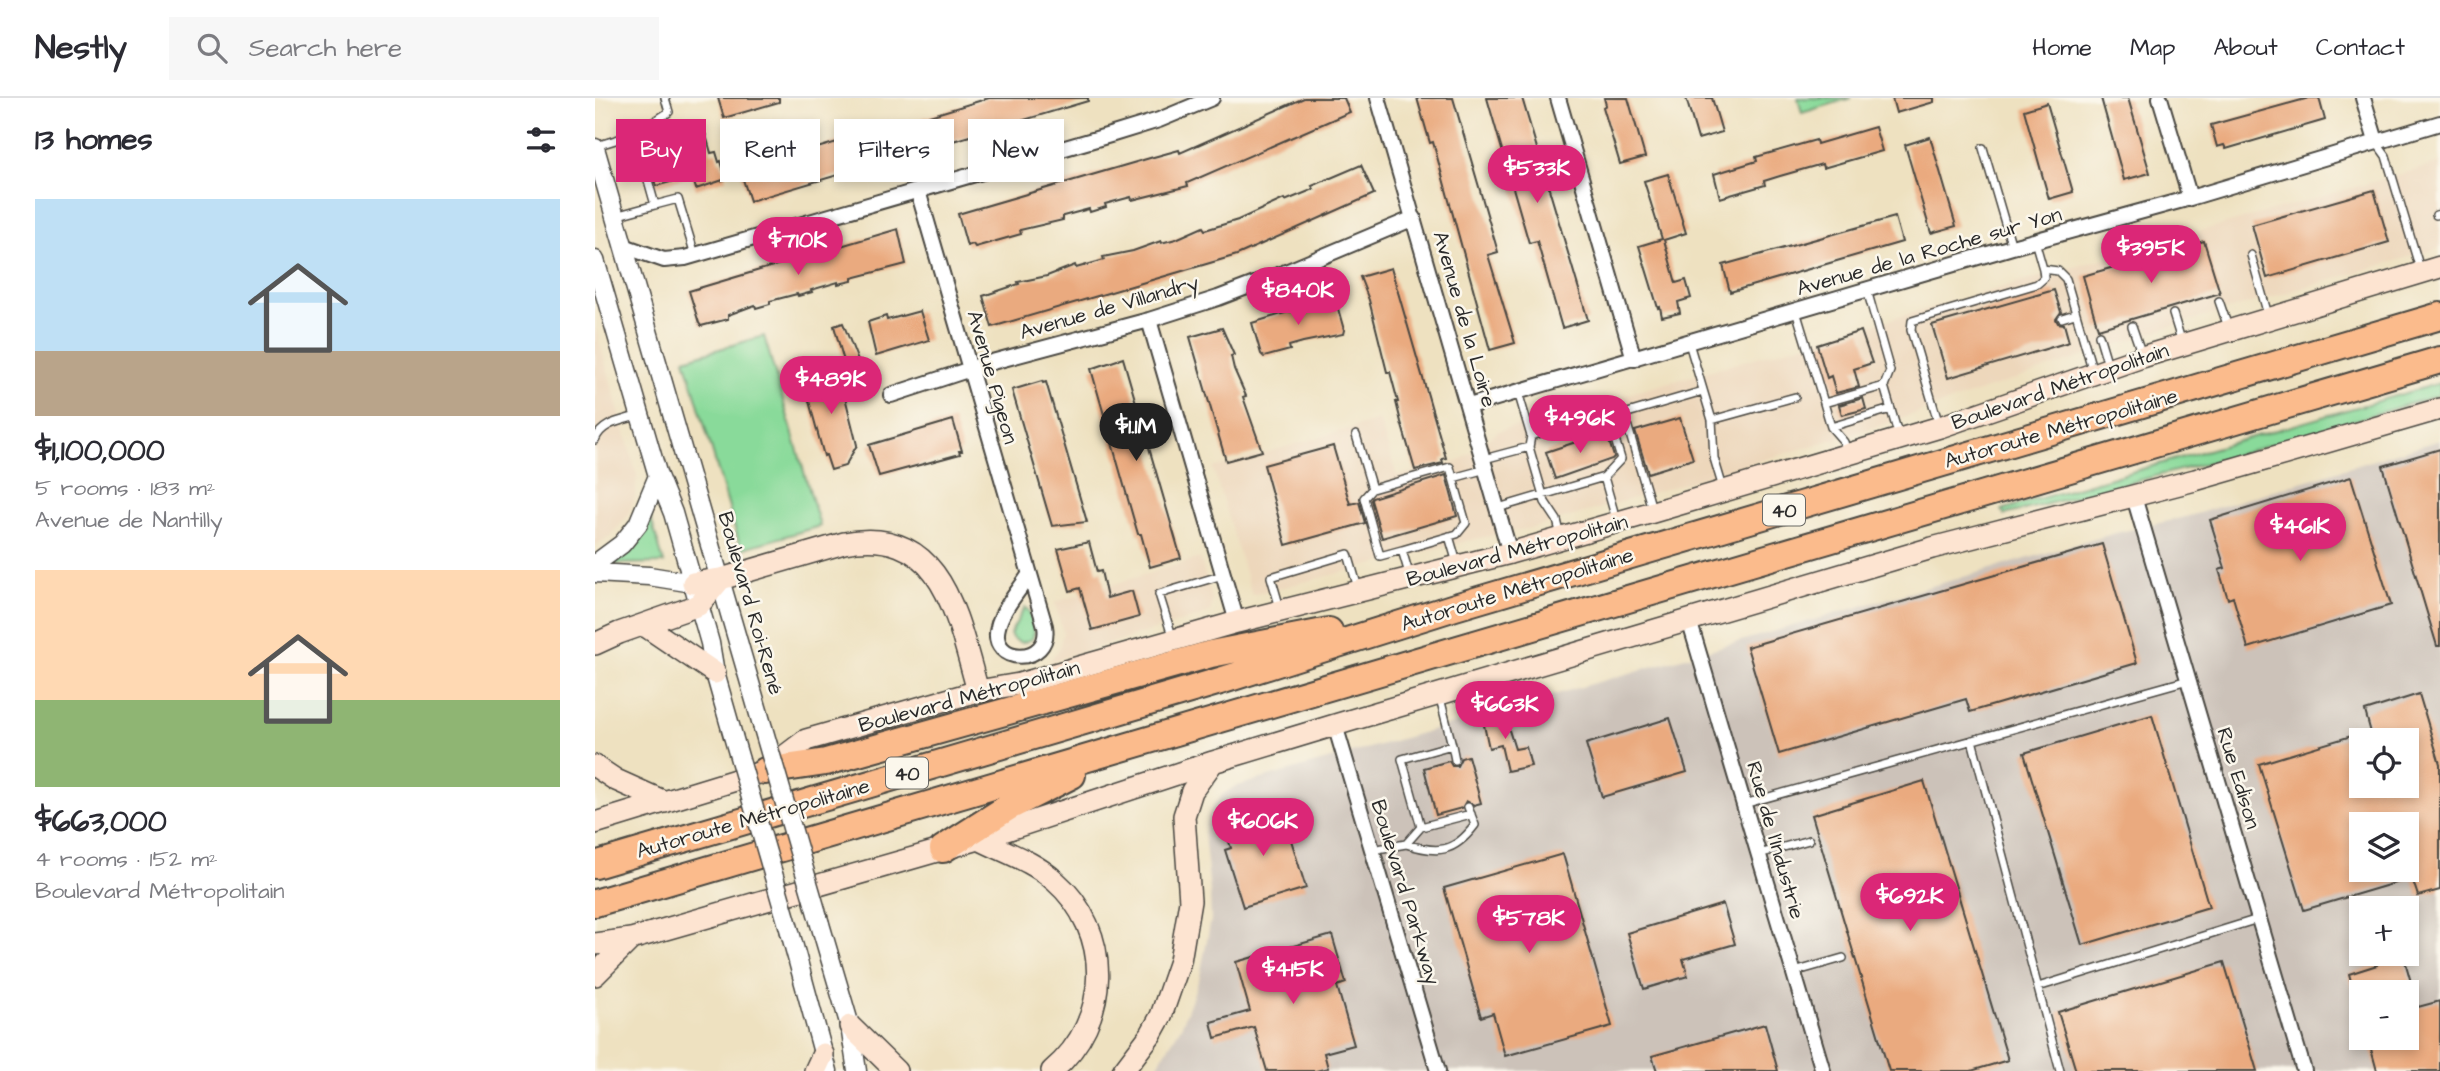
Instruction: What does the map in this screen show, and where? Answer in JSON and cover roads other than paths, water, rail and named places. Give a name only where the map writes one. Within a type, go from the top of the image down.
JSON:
[{"type":"highway","name":"Autoroute Métropolitaine","points":[[595,865],[2440,316]]},
{"type":"highway","name":"Autoroute Métropolitaine","points":[[595,903],[2440,360]]},
{"type":"highway","points":[[765,771],[826,762],[1211,654],[1455,607]]},
{"type":"highway","points":[[943,849],[1007,807],[1137,743]]},
{"type":"main road","name":"Boulevard Métropolitain","points":[[595,823],[765,771],[806,740],[978,691],[1020,684],[1237,622],[1458,567],[1617,523],[1940,427],[2143,357],[2430,270]]},
{"type":"main road","points":[[595,944],[631,939],[979,839],[1213,762],[1931,548],[2134,497],[2440,409]]},
{"type":"main road","points":[[693,583],[721,579],[861,540],[890,543],[928,564],[943,584],[978,691]]},
{"type":"main road","points":[[595,645],[612,636],[699,605],[721,579]]},
{"type":"main road","points":[[644,625],[715,674]]},
{"type":"main road","points":[[1123,1071],[1161,1016],[1180,961],[1190,901],[1184,817],[1192,792],[1213,762]]},
{"type":"main road","points":[[595,766],[616,780],[665,802]]},
{"type":"main road","points":[[979,839],[1031,864],[1055,880],[1075,901],[1092,932],[1099,973],[1095,1005],[1074,1048],[1052,1071]]},
{"type":"main road","points":[[595,975],[631,939]]},
{"type":"main road","points":[[850,1027],[896,1071]]},
{"type":"street","points":[[624,246],[656,258],[677,260],[1159,120],[1212,98]]},
{"type":"street","name":"Avenue de la Loire","points":[[1378,98],[1510,553]]},
{"type":"street","points":[[1558,98],[1634,359]]},
{"type":"street","points":[[2160,98],[2190,198]]},
{"type":"street","points":[[2363,98],[2376,141]]},
{"type":"street","name":"Avenue de la Roche sur Yon","points":[[1469,406],[2440,123]]},
{"type":"street","name":"Boulevard Roi-René","points":[[595,147],[850,1027],[857,1071]]},
{"type":"street","name":"Avenue Pigeon","points":[[918,191],[1046,632],[1039,649],[1027,655],[1014,656],[1007,652],[997,639],[998,625],[1028,575]]},
{"type":"street","name":"Avenue de Villandry","points":[[891,395],[969,369],[1149,320],[1218,298],[1413,218]]},
{"type":"street","points":[[595,262],[657,476],[673,513],[710,643],[715,674],[790,932],[822,1065]]},
{"type":"street","points":[[1149,320],[1237,622]]},
{"type":"street","points":[[595,564],[622,544],[638,524],[657,476]]},
{"type":"street","name":"Rue Edison","points":[[2134,497],[2304,1071]]},
{"type":"street","points":[[595,573],[649,576],[693,583]]},
{"type":"street","name":"Rue de l'Industrie","points":[[1689,620],[1823,1071]]},
{"type":"street","name":"Boulevard Parkway","points":[[1335,725],[1438,1071]]},
{"type":"lane","points":[[658,119],[669,112],[665,98]]},
{"type":"lane","points":[[595,147],[616,140]]},
{"type":"lane","points":[[2376,141],[2386,156],[2430,270]]},
{"type":"lane","points":[[1983,148],[2012,247]]},
{"type":"lane","points":[[649,182],[655,205]]},
{"type":"lane","points":[[615,216],[678,199],[695,255]]},
{"type":"lane","points":[[1940,427],[1910,330],[1912,321],[2037,284],[2044,278],[2035,241]]},
{"type":"lane","points":[[2251,256],[2269,318]]},
{"type":"lane","points":[[2043,269],[2055,269],[2064,276],[2075,314],[2101,371]]},
{"type":"lane","points":[[1867,290],[1890,371],[1884,386],[1900,439]]},
{"type":"lane","points":[[2220,301],[2229,330]]},
{"type":"lane","points":[[1796,311],[1831,427],[1844,442],[1847,455]]},
{"type":"lane","points":[[2062,318],[2075,314]]},
{"type":"lane","points":[[2173,314],[2183,345]]},
{"type":"lane","points":[[2132,326],[2143,357]]},
{"type":"lane","points":[[2099,335],[2101,371]]},
{"type":"lane","points":[[1689,343],[1712,420],[1714,458],[1724,491]]},
{"type":"lane","points":[[1824,403],[1884,386]]},
{"type":"lane","points":[[1653,512],[1624,414],[1703,391]]},
{"type":"lane","points":[[1517,392],[1531,436],[1529,447],[1543,495],[1557,520],[1562,538]]},
{"type":"lane","points":[[1712,420],[1795,397]]},
{"type":"lane","points":[[1831,427],[1891,409]]},
{"type":"lane","points":[[1498,508],[1604,477],[1621,459],[1607,414],[1531,436]]},
{"type":"lane","points":[[595,440],[601,428],[640,415]]},
{"type":"lane","points":[[1356,435],[1372,489]]},
{"type":"lane","points":[[1453,478],[1529,447]]},
{"type":"lane","points":[[1450,467],[1466,523],[1457,534],[1380,556],[1364,498],[1372,489],[1450,467]]},
{"type":"lane","points":[[1604,477],[1617,523]]},
{"type":"lane","points":[[1449,536],[1458,567]]},
{"type":"lane","points":[[1402,550],[1411,579]]},
{"type":"lane","points":[[1281,611],[1271,577],[1348,554],[1359,592]]},
{"type":"lane","points":[[1173,640],[1159,594],[1223,575]]},
{"type":"lane","points":[[1744,804],[2188,680]]},
{"type":"lane","points":[[1439,694],[1455,760]]},
{"type":"lane","points":[[1972,740],[2060,1071]]},
{"type":"lane","points":[[1421,827],[1402,760],[1452,745]]},
{"type":"lane","points":[[1372,850],[1406,844],[1430,852],[1462,842],[1475,825],[1469,810],[1421,827],[1406,844]]},
{"type":"lane","points":[[1758,854],[1809,840]]},
{"type":"lane","points":[[2038,987],[2259,919]]},
{"type":"lane","points":[[1794,973],[1843,958]]}]
